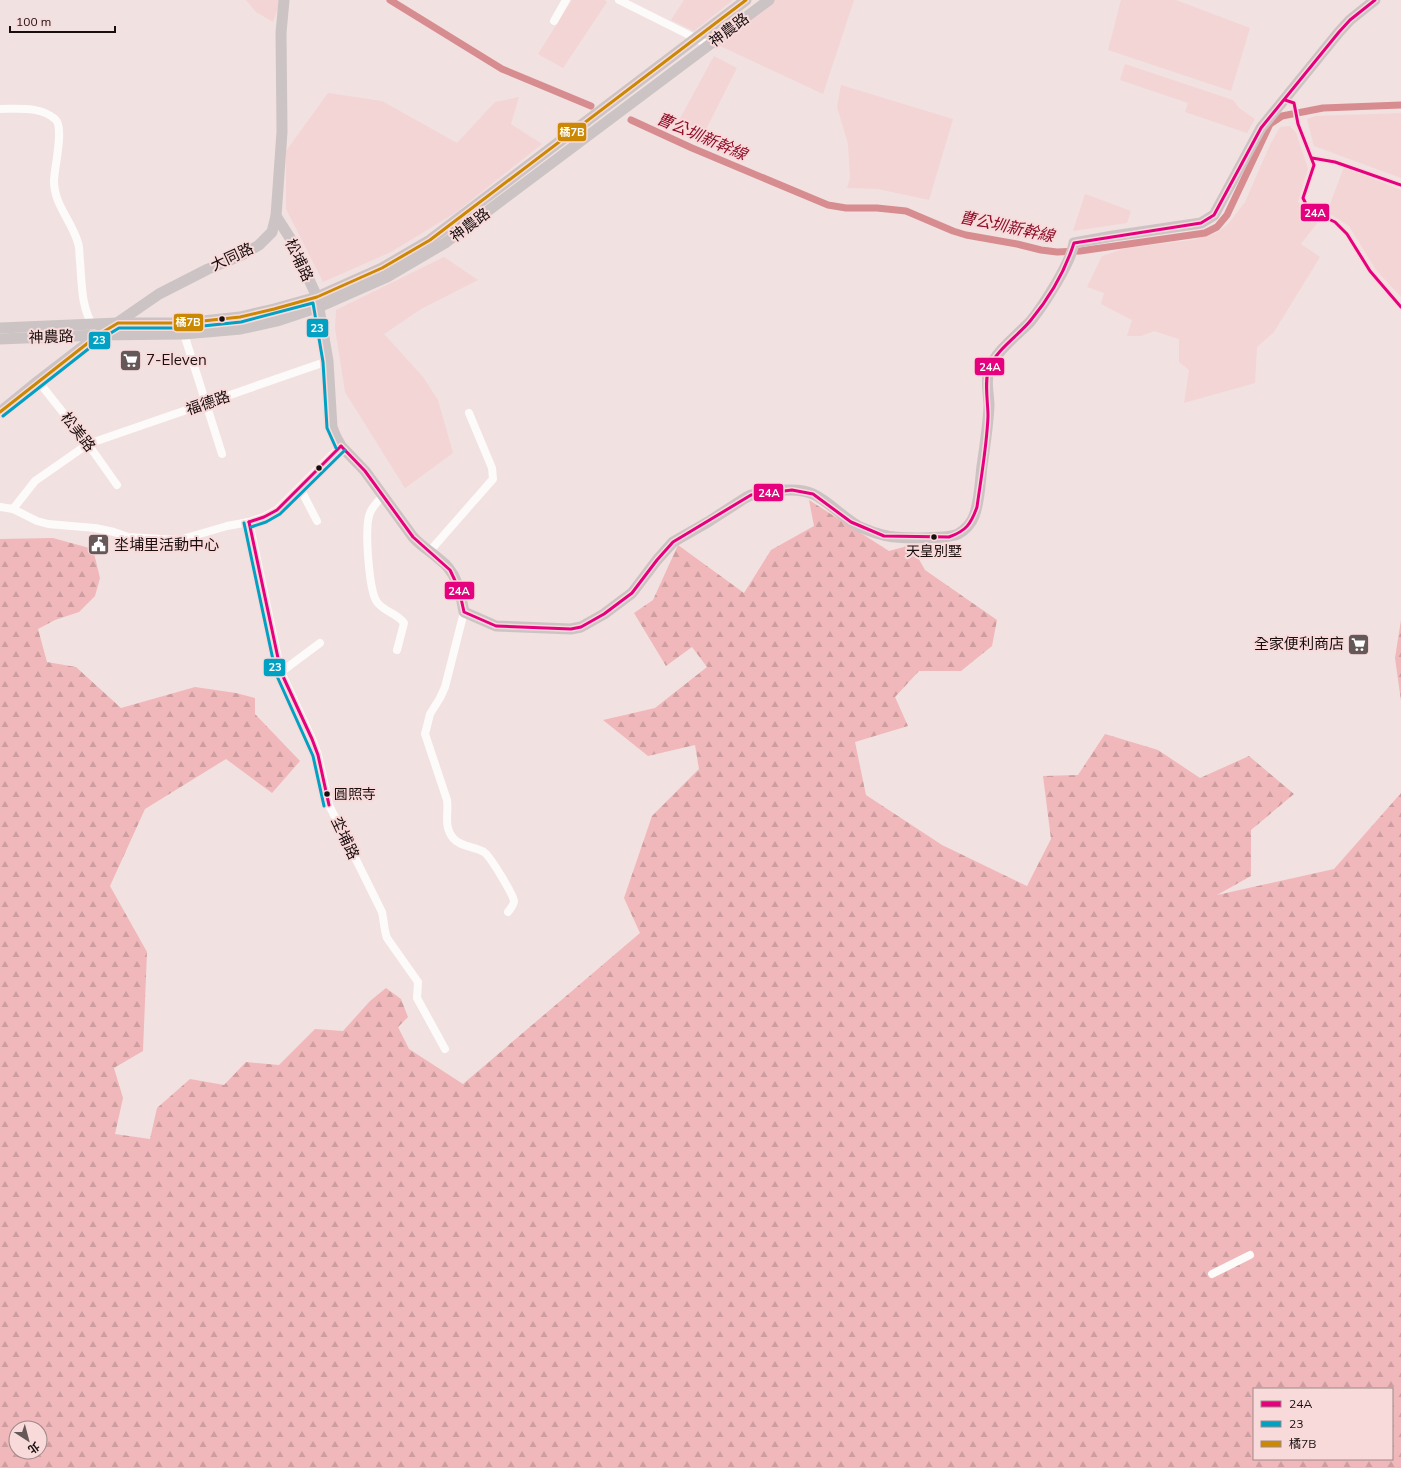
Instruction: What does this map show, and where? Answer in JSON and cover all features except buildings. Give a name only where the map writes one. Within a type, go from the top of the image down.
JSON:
[{"type":"street","name":"大同路","points":[[0,412],[98,334],[118,323],[160,294],[208,269],[240,256],[259,245],[272,232],[276,216],[282,132],[281,33],[284,0]]},
{"type":"street","points":[[554,21],[566,0]]},
{"type":"street","points":[[619,0],[709,45]]},
{"type":"street","name":"神農路","points":[[318,302],[382,268],[430,240],[746,0]]},
{"type":"street","name":"神農路","points":[[0,339],[184,328],[318,302],[387,277],[445,243],[769,0]]},
{"type":"street","points":[[508,912],[514,904],[514,900],[504,880],[486,853],[477,848],[461,844],[453,839],[446,821],[448,808],[447,800],[425,734],[430,714],[445,687],[464,612],[496,626],[571,630],[581,627],[604,614],[632,593],[673,542],[750,495],[792,490],[813,494],[851,522],[884,536],[950,537],[966,529],[971,523],[977,506],[988,416],[987,376],[989,367],[998,354],[1031,320],[1057,283],[1069,259],[1074,243],[1201,223],[1214,215],[1261,128],[1339,32],[1350,20],[1375,0]]},
{"type":"street","points":[[0,109],[33,108],[56,119],[59,124],[60,133],[54,182],[57,201],[71,224],[78,244],[83,305],[98,334]]},
{"type":"street","name":"松埔路","points":[[276,216],[290,238],[318,302],[328,361],[332,427],[341,446],[365,471],[412,537],[448,567],[455,578],[459,589],[464,612]]},
{"type":"street","name":"神農路","points":[[0,328],[118,323],[184,328]]},
{"type":"street","points":[[184,328],[222,454]]},
{"type":"street","name":"福德路","points":[[13,509],[35,481],[88,444],[328,361]]},
{"type":"street","name":"松美路","points":[[38,381],[88,444],[116,485]]},
{"type":"street","points":[[429,552],[493,479],[492,468],[469,413]]},
{"type":"street","points":[[0,507],[13,509],[37,521],[48,524],[95,528],[128,537],[179,540],[227,526],[264,518],[277,510],[341,446]]},
{"type":"street","points":[[300,488],[317,521]]},
{"type":"street","points":[[383,496],[370,513],[367,523],[369,564],[374,598],[379,605],[399,617],[404,623],[397,650]]},
{"type":"street","name":"坔埔路","points":[[249,522],[281,672],[318,755],[329,805],[382,912],[385,922],[385,934],[418,982],[416,998],[445,1049]]},
{"type":"street","points":[[281,672],[320,643]]},
{"type":"street","points":[[1212,1274],[1250,1255]]},
{"type":"shaded area","points":[[246,0],[281,0],[273,22],[256,12]]},
{"type":"shaded area","points":[[572,0],[604,0],[607,2],[563,68],[538,54]]},
{"type":"shaded area","points":[[684,0],[733,0],[694,31],[671,20]]},
{"type":"shaded area","points":[[775,0],[854,0],[823,94],[716,44]]},
{"type":"shaded area","points":[[1121,0],[1176,0],[1250,28],[1231,91],[1108,50]]},
{"type":"shaded area","points":[[714,56],[737,68],[702,137],[677,124]]},
{"type":"shaded area","points":[[1125,64],[1233,100],[1239,108],[1255,119],[1247,133],[1185,112],[1188,103],[1120,80]]},
{"type":"shaded area","points":[[841,85],[953,119],[929,200],[878,189],[847,188],[850,178],[848,144],[837,107]]},
{"type":"shaded area","points":[[328,93],[382,101],[457,143],[495,102],[519,97],[511,124],[542,144],[455,213],[391,252],[323,282],[286,209],[286,151]]},
{"type":"shaded area","points":[[1401,113],[1401,178],[1314,146],[1307,119],[1316,116]]},
{"type":"shaded area","points":[[1290,126],[1296,133],[1308,168],[1298,202],[1318,222],[1301,244],[1320,257],[1274,332],[1257,347],[1255,383],[1184,403],[1189,370],[1179,362],[1179,339],[1154,331],[1141,336],[1127,336],[1132,320],[1101,304],[1104,293],[1087,287],[1102,256],[1126,248],[1192,240],[1216,233],[1228,224],[1245,202],[1269,147],[1280,127]]},
{"type":"shaded area","points":[[1344,167],[1401,190],[1401,297],[1376,270],[1349,226],[1327,212]]},
{"type":"shaded area","points":[[1085,194],[1131,211],[1127,223],[1073,231]]},
{"type":"shaded area","points":[[444,257],[478,280],[421,309],[384,334],[423,377],[438,400],[453,453],[405,488],[345,392],[335,328],[336,310]]},
{"type":"green space","points":[[809,500],[889,551],[911,545],[925,570],[997,620],[992,646],[961,671],[919,671],[895,697],[908,726],[855,742],[866,795],[942,845],[1027,886],[1051,839],[1043,776],[1078,775],[1105,734],[1158,750],[1200,778],[1249,756],[1294,794],[1251,830],[1251,876],[1217,895],[1334,869],[1401,793],[1401,1468],[0,1468],[0,539],[53,538],[93,549],[100,578],[95,596],[79,612],[55,620],[38,629],[47,662],[76,667],[121,708],[195,687],[236,693],[255,698],[255,714],[300,761],[272,793],[226,759],[145,809],[110,886],[147,952],[143,1051],[114,1068],[123,1098],[115,1134],[150,1139],[157,1108],[190,1079],[224,1085],[246,1062],[279,1065],[315,1029],[343,1031],[370,1001],[386,988],[401,999],[408,1017],[398,1027],[409,1049],[463,1084],[640,933],[624,898],[652,816],[699,769],[695,745],[648,756],[603,720],[655,708],[707,667],[692,647],[666,666],[634,613],[653,600],[678,545],[744,593],[771,550],[814,526]]},
{"type":"green space","points":[[1401,620],[1401,701],[1395,658]]},
{"type":"waterway","name":"曹公圳新幹線","points":[[390,0],[502,69],[591,106]]},
{"type":"waterway","name":"曹公圳新幹線","points":[[631,120],[692,148],[828,205],[846,208],[877,208],[906,211],[966,235],[1057,252],[1080,251],[1205,233],[1217,227],[1227,215],[1270,124],[1282,116],[1323,108],[1401,105]]},
{"type":"transit line","name":"橘7B","points":[[0,412],[98,335],[118,323],[184,323],[240,317],[317,297],[382,268],[430,240],[746,0]]},
{"type":"transit line","name":"24A","points":[[341,446],[365,471],[413,537],[450,570],[459,589],[464,612],[496,626],[571,629],[581,627],[604,614],[632,593],[673,542],[751,495],[792,490],[813,494],[851,522],[884,536],[949,537],[955,535],[967,526],[977,507],[984,462],[988,416],[986,385],[989,368],[997,355],[1026,326],[1038,311],[1061,274],[1074,243],[1201,223],[1214,215],[1261,128],[1339,32],[1350,20],[1375,0]]},
{"type":"transit line","name":"24A","points":[[1285,100],[1294,103],[1298,124],[1314,165],[1303,198],[1309,210],[1335,222],[1347,234],[1370,271],[1401,307]]},
{"type":"transit line","name":"24A","points":[[1312,158],[1335,162],[1401,185]]},
{"type":"transit line","name":"23","points":[[3,416],[101,339],[119,328],[184,328],[241,322],[313,303],[323,362],[327,428],[336,448]]},
{"type":"transit line","name":"24A","points":[[249,522],[264,517],[277,510],[341,446]]},
{"type":"transit line","name":"23","points":[[251,527],[266,522],[280,514],[345,450]]},
{"type":"transit line","name":"24A","points":[[249,522],[281,672],[318,755],[329,805]]},
{"type":"transit line","name":"23","points":[[244,523],[276,674],[313,756],[324,806]]},
{"type":"place","name":"7-Eleven","points":[[130,360]]},
{"type":"place","name":"天皇別墅","points":[[934,537]]},
{"type":"place","name":"坔埔里活動中心","points":[[98,545]]},
{"type":"place","name":"全家便利商店","points":[[1359,644]]},
{"type":"place","name":"圓照寺","points":[[327,794]]}]
